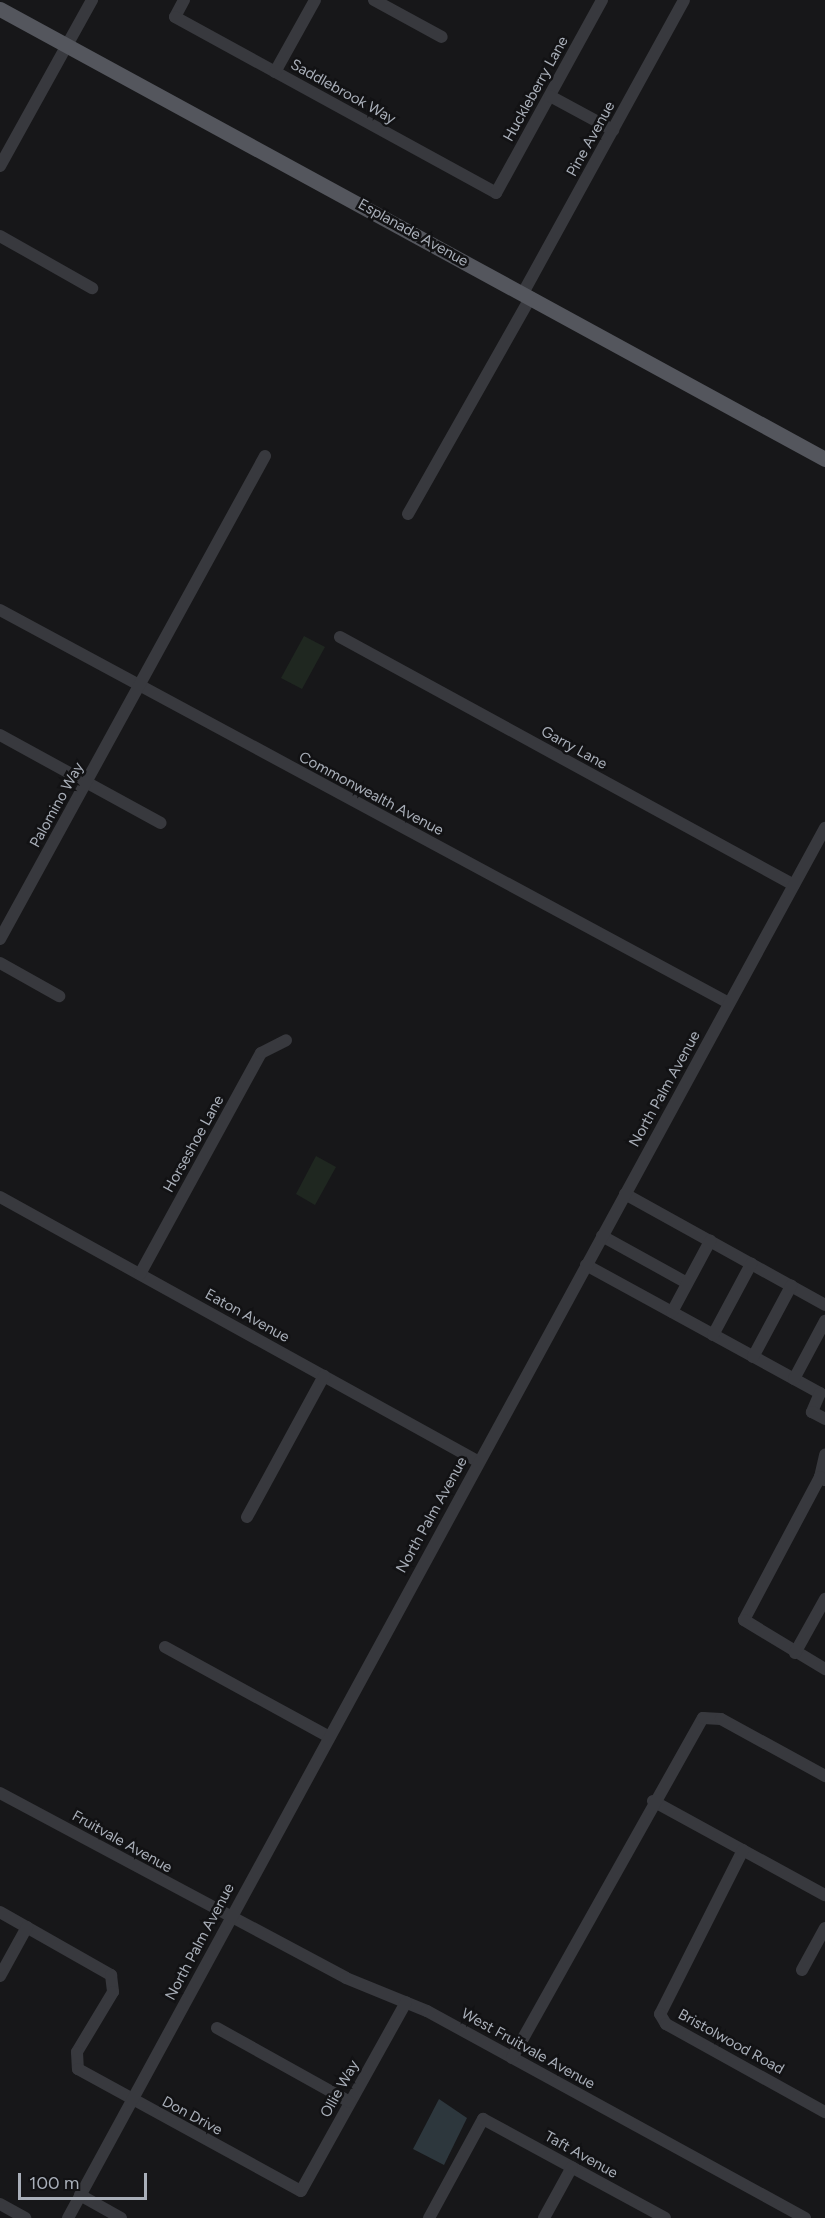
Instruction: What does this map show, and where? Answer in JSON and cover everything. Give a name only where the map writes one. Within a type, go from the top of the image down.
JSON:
[{"type":"main road","name":"Esplanade Avenue","points":[[0,9],[68,44],[825,459]]},
{"type":"street","points":[[0,166],[92,0]]},
{"type":"street","name":"Saddlebrook Way","points":[[184,0],[175,17],[496,193]]},
{"type":"street","points":[[275,72],[315,0]]},
{"type":"street","points":[[374,0],[442,37]]},
{"type":"street","name":"Huckleberry Lane","points":[[496,193],[602,0]]},
{"type":"street","name":"Pine Avenue","points":[[408,514],[684,0]]},
{"type":"street","points":[[550,96],[613,130]]},
{"type":"street","points":[[0,236],[92,288]]},
{"type":"street","name":"Palomino Way","points":[[0,939],[266,456]]},
{"type":"street","name":"Commonwealth Avenue","points":[[0,610],[729,1003]]},
{"type":"street","name":"Garry Lane","points":[[340,637],[794,885]]},
{"type":"street","points":[[0,735],[161,824]]},
{"type":"street","name":"North Palm Avenue","points":[[68,2218],[326,1735],[479,1462],[825,828]]},
{"type":"street","points":[[0,963],[58,996]]},
{"type":"street","name":"Horseshoe Lane","points":[[140,1274],[261,1053],[286,1040]]},
{"type":"street","points":[[625,1194],[825,1305]]},
{"type":"street","name":"Eaton Avenue","points":[[0,1197],[479,1462]]},
{"type":"street","points":[[602,1236],[687,1283]]},
{"type":"street","points":[[672,1312],[710,1241]]},
{"type":"street","points":[[712,1335],[751,1264]]},
{"type":"street","points":[[586,1265],[820,1393],[812,1412],[825,1419]]},
{"type":"street","points":[[753,1357],[791,1286]]},
{"type":"street","points":[[794,1379],[825,1321]]},
{"type":"street","points":[[247,1517],[324,1376]]},
{"type":"street","points":[[825,1455],[822,1479],[744,1620],[795,1653],[825,1669]]},
{"type":"street","points":[[795,1653],[825,1599]]},
{"type":"street","points":[[165,1647],[326,1735]]},
{"type":"street","points":[[512,2058],[654,1801],[703,1718],[721,1719],[825,1776]]},
{"type":"street","name":"Fruitvale Avenue","points":[[0,1793],[230,1918]]},
{"type":"street","points":[[654,1801],[825,1895]]},
{"type":"street","name":"Bristolwood Road","points":[[743,1851],[660,2014],[666,2024],[825,2112]]},
{"type":"street","points":[[0,1912],[27,1927],[0,1976]]},
{"type":"street","name":"West Fruitvale Avenue","points":[[230,1918],[346,1978],[406,2002],[805,2218]]},
{"type":"street","name":"Don Drive","points":[[27,1927],[111,1975],[112,1992],[75,2061],[86,2076],[301,2192]]},
{"type":"street","points":[[802,1970],[825,1928]]},
{"type":"street","name":"Ollie Way","points":[[301,2192],[406,2002]]},
{"type":"street","points":[[217,2028],[350,2102]]},
{"type":"street","name":"Taft Avenue","points":[[429,2218],[483,2119],[664,2218]]},
{"type":"street","points":[[543,2218],[572,2168]]},
{"type":"street","points":[[80,2196],[121,2218]]},
{"type":"street","points":[[0,2204],[25,2218]]},
{"type":"shaded area","points":[[304,636],[325,647],[302,689],[281,678]]},
{"type":"shaded area","points":[[316,1156],[336,1167],[315,1205],[296,1194]]},
{"type":"shaded area","points":[[439,2099],[467,2118],[444,2165],[413,2149]]}]
